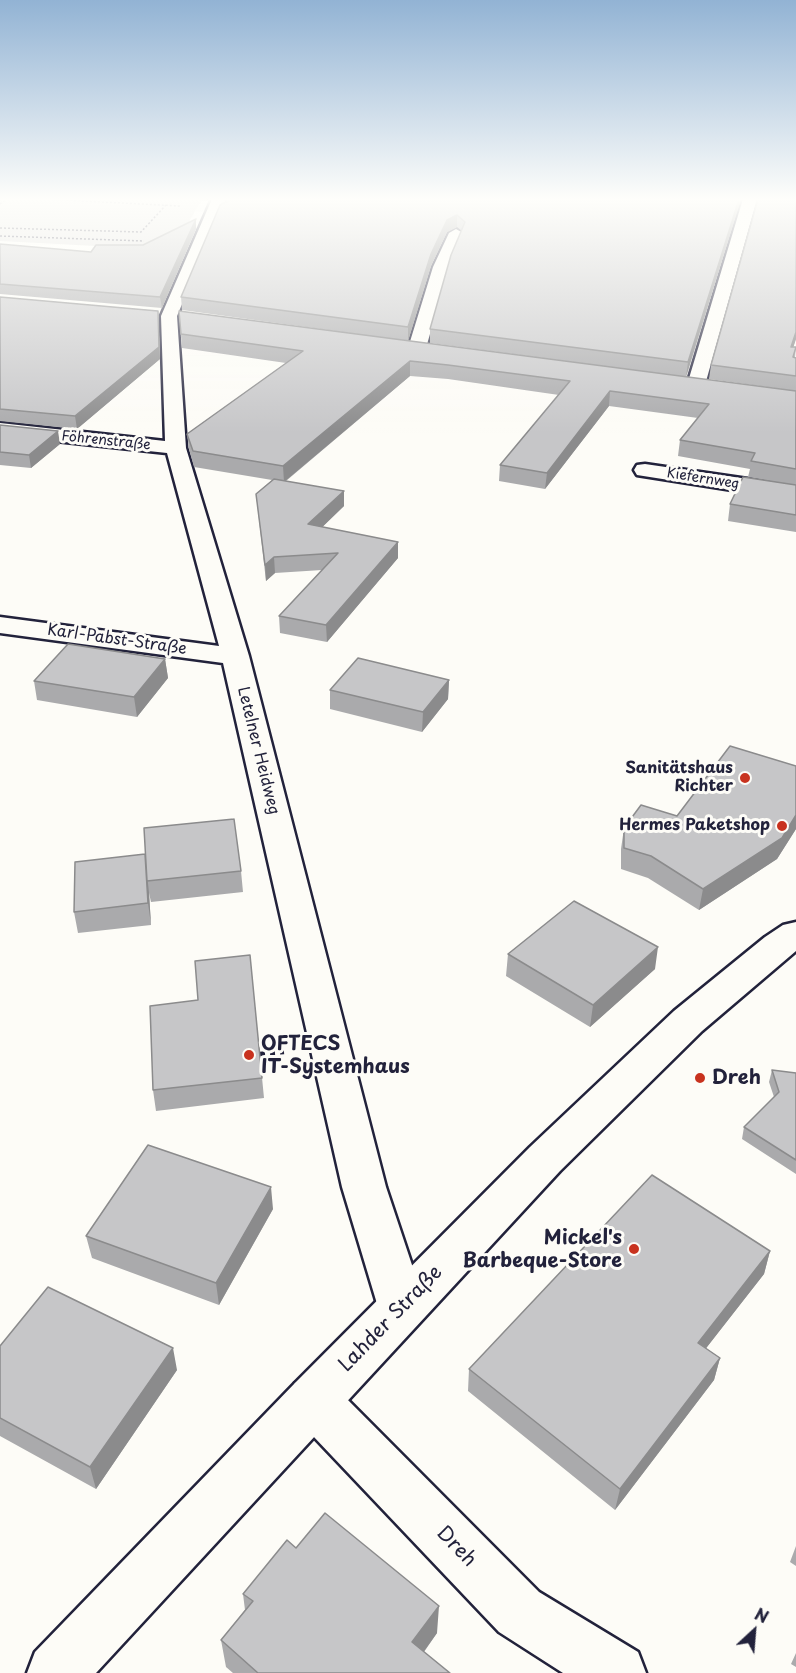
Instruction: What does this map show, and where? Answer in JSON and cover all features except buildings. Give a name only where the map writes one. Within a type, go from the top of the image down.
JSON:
[{"type":"street","name":"Letelner Heidweg","points":[[186,277],[169,317],[176,448],[235,656],[364,1187],[402,1307]]},
{"type":"street","points":[[417,348],[438,277]]},
{"type":"street","points":[[696,385],[727,277]]},
{"type":"street","points":[[394,345],[441,351]]},
{"type":"street","points":[[673,382],[718,388]]},
{"type":"street","name":"Föhrenstraße","points":[[0,429],[176,448]]},
{"type":"street","name":"Kiefernweg","points":[[645,470],[796,494]]},
{"type":"street","name":"Karl-Pabst-Straße","points":[[0,624],[235,656]]},
{"type":"street","name":"Lahder Straße","points":[[56,1673],[313,1400],[545,1159],[688,1021],[796,934]]},
{"type":"street","name":"Dreh","points":[[313,1400],[519,1612],[617,1673]]},
{"type":"place","name":"Sanitätshaus Richter","points":[[745,778]]},
{"type":"place","name":"Hermes Paketshop","points":[[782,826]]},
{"type":"place","name":"OFTECS IT-Systemhaus","points":[[249,1055]]},
{"type":"place","name":"Dreh","points":[[700,1078]]},
{"type":"place","name":"Mickel's Barbeque-Store","points":[[634,1249]]}]
